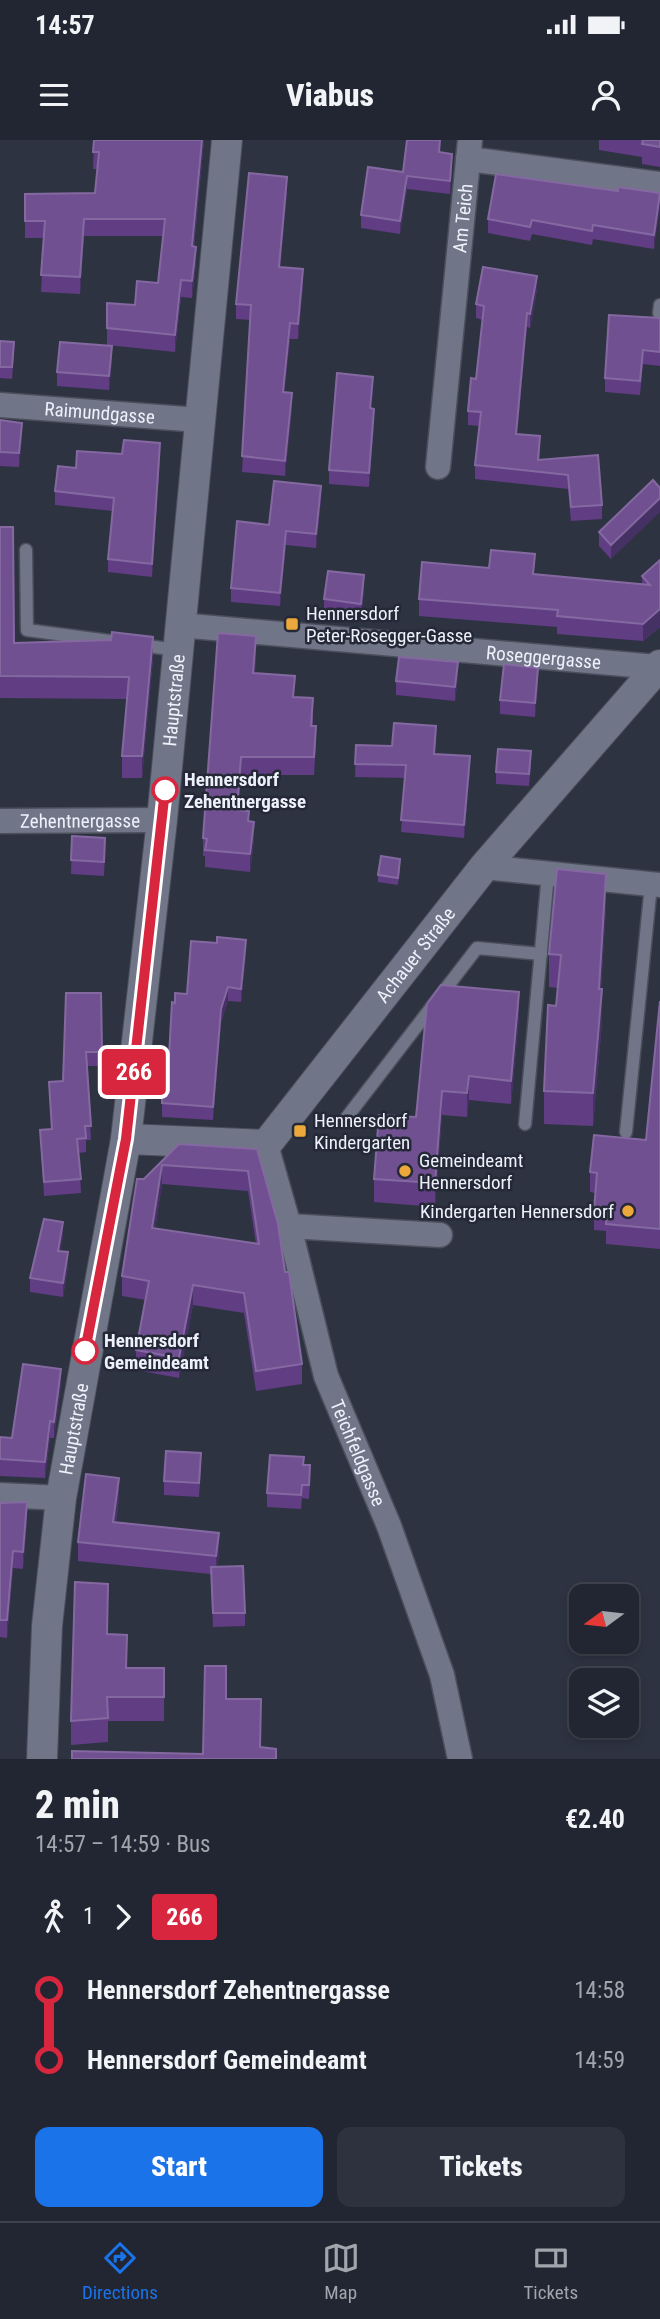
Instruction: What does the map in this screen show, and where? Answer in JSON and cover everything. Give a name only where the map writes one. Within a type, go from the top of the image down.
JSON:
[{"type":"street","name":"Hauptstraße","points":[[42,1759],[47,1626],[61,1498],[126,1139],[162,820],[227,140]]},
{"type":"street","name":"Am Teich","points":[[438,467],[469,150],[660,184]]},
{"type":"street","name":"Raimundgasse","points":[[0,405],[199,420]]},
{"type":"street","name":"Roseggergasse","points":[[178,638],[659,666]]},
{"type":"street","name":"Achauer Straße","points":[[266,1145],[484,867],[659,666]]},
{"type":"street","name":"Zehentnergasse","points":[[0,821],[162,820]]},
{"type":"street","points":[[484,867],[655,885]]},
{"type":"street","points":[[126,1139],[266,1145]]},
{"type":"street","name":"Teichfeldgasse","points":[[266,1145],[326,1376],[389,1526],[442,1675],[460,1759]]},
{"type":"street","points":[[289,1226],[440,1235]]},
{"type":"street","points":[[0,1495],[61,1498]]},
{"type":"lane","points":[[26,550],[27,630],[178,638]]},
{"type":"lane","points":[[525,1124],[548,874]]},
{"type":"lane","points":[[626,1132],[655,885]]},
{"type":"lane","points":[[347,1116],[477,948],[541,954]]},
{"type":"building","points":[[94,140],[202,140],[192,246],[196,247],[192,281],[181,280],[175,335],[107,328],[107,303],[135,305],[137,281],[158,283],[165,219],[84,219],[80,277],[41,275],[45,221],[25,221],[25,194],[95,193],[99,152],[93,152]]},
{"type":"building","points":[[407,140],[440,140],[439,152],[452,154],[450,181],[407,176],[400,221],[361,215],[368,167],[403,172]]},
{"type":"building","points":[[643,140],[660,140],[660,147],[642,144]]},
{"type":"building","points":[[249,173],[287,177],[279,267],[303,269],[298,324],[290,323],[283,392],[292,393],[285,461],[242,456],[251,305],[236,304]]},
{"type":"building","points":[[496,174],[618,191],[618,187],[660,193],[654,235],[593,225],[592,231],[532,220],[530,227],[488,219]]},
{"type":"building","points":[[483,267],[537,276],[530,314],[527,313],[516,434],[540,436],[538,460],[598,455],[602,505],[571,507],[568,475],[475,465],[481,412],[468,411],[471,378],[476,379],[484,306],[476,304]]},
{"type":"building","points":[[609,315],[660,318],[660,352],[643,350],[640,381],[605,378]]},
{"type":"building","points":[[0,341],[14,342],[12,367],[0,367]]},
{"type":"building","points":[[60,342],[112,346],[109,376],[57,372]]},
{"type":"building","points":[[337,373],[373,377],[370,408],[374,409],[369,473],[329,470]]},
{"type":"building","points":[[0,420],[22,423],[19,453],[0,452]]},
{"type":"building","points":[[124,440],[160,443],[152,564],[108,559],[114,498],[55,491],[58,466],[76,468],[77,451],[122,454]]},
{"type":"building","points":[[653,480],[660,488],[660,498],[611,545],[599,532]]},
{"type":"building","points":[[274,481],[321,486],[316,534],[286,531],[280,593],[231,588],[237,521],[269,525]]},
{"type":"building","points":[[0,527],[13,527],[14,643],[111,640],[112,632],[153,637],[142,756],[122,756],[129,677],[0,676]]},
{"type":"building","points":[[491,550],[535,554],[533,574],[650,585],[642,576],[660,560],[660,609],[643,624],[557,616],[558,610],[419,599],[422,562],[489,568]]},
{"type":"building","points":[[328,571],[364,575],[361,604],[324,599]]},
{"type":"building","points":[[218,633],[256,636],[253,673],[295,676],[293,697],[313,698],[311,726],[316,726],[314,757],[241,757],[237,810],[249,811],[248,821],[254,822],[250,854],[205,850],[207,839],[203,838]]},
{"type":"building","points":[[399,657],[458,662],[455,687],[396,681]]},
{"type":"building","points":[[504,664],[538,668],[535,703],[500,700]]},
{"type":"building","points":[[394,723],[436,726],[434,754],[470,756],[464,825],[401,820],[406,765],[355,764],[356,745],[392,746]]},
{"type":"building","points":[[498,749],[531,751],[529,774],[496,772]]},
{"type":"building","points":[[72,836],[105,838],[104,862],[71,860]]},
{"type":"building","points":[[381,856],[400,859],[398,878],[378,875]]},
{"type":"building","points":[[557,869],[606,874],[599,989],[602,989],[593,1093],[544,1091],[548,1005],[556,1006],[561,955],[549,954]]},
{"type":"building","points":[[217,937],[246,940],[241,989],[228,987],[221,1009],[213,1107],[162,1103],[162,1066],[165,1067],[166,1056],[169,1056],[172,1002],[175,1003],[175,993],[187,994],[191,941],[217,943]]},
{"type":"building","points":[[441,985],[519,992],[511,1081],[469,1076],[467,1093],[442,1091],[435,1183],[374,1179],[379,1115],[416,1117],[427,1004]]},
{"type":"building","points":[[66,993],[101,993],[102,1052],[86,1052],[91,1126],[85,1126],[86,1138],[77,1139],[81,1179],[44,1182],[40,1130],[52,1129],[49,1082],[63,1081]]},
{"type":"building","name":"Kindergarten Hennersdorf","points":[[660,1001],[660,1229],[606,1224],[607,1211],[594,1210],[597,1173],[590,1172],[594,1135],[646,1140]]},
{"type":"building","points":[[179,1144],[257,1149],[278,1224],[285,1272],[289,1272],[302,1364],[256,1371],[244,1293],[193,1285],[179,1358],[136,1350],[149,1281],[122,1276],[137,1179],[144,1179]],"holes":[[[162,1165],[248,1171],[259,1244],[152,1228]]]},
{"type":"building","points":[[44,1219],[63,1222],[58,1251],[68,1252],[63,1283],[30,1278]]},
{"type":"building","points":[[23,1364],[61,1369],[45,1462],[0,1459],[0,1437],[12,1438]]},
{"type":"building","points":[[166,1451],[201,1453],[199,1483],[164,1481]]},
{"type":"building","points":[[270,1455],[304,1457],[303,1465],[310,1465],[309,1485],[302,1485],[301,1495],[267,1493]]},
{"type":"building","points":[[86,1474],[119,1478],[113,1522],[219,1533],[216,1556],[78,1542]]},
{"type":"building","points":[[27,1502],[23,1552],[13,1551],[7,1620],[0,1620],[0,1503]]},
{"type":"building","points":[[243,1566],[245,1613],[213,1613],[211,1567]]},
{"type":"building","points":[[75,1582],[108,1584],[107,1634],[127,1635],[126,1668],[164,1668],[164,1697],[107,1697],[108,1718],[71,1721]]},
{"type":"building","points":[[205,1666],[226,1666],[226,1699],[261,1699],[260,1747],[276,1749],[276,1759],[72,1759],[72,1751],[203,1754]]},
{"type":"bus line","name":"266","points":[[85,1351],[126,1139],[165,790]]},
{"type":"place","name":"Hennersdorf Peter-Rosegger-Gasse","points":[[292,624]]},
{"type":"place","name":"Hennersdorf Zehentnergasse","points":[[165,790]]},
{"type":"place","name":"Hennersdorf Kindergarten","points":[[300,1131]]},
{"type":"place","name":"Gemeindeamt Hennersdorf","points":[[405,1171]]},
{"type":"place","name":"Kindergarten Hennersdorf","points":[[628,1211]]},
{"type":"place","name":"Hennersdorf Gemeindeamt","points":[[85,1351]]}]
